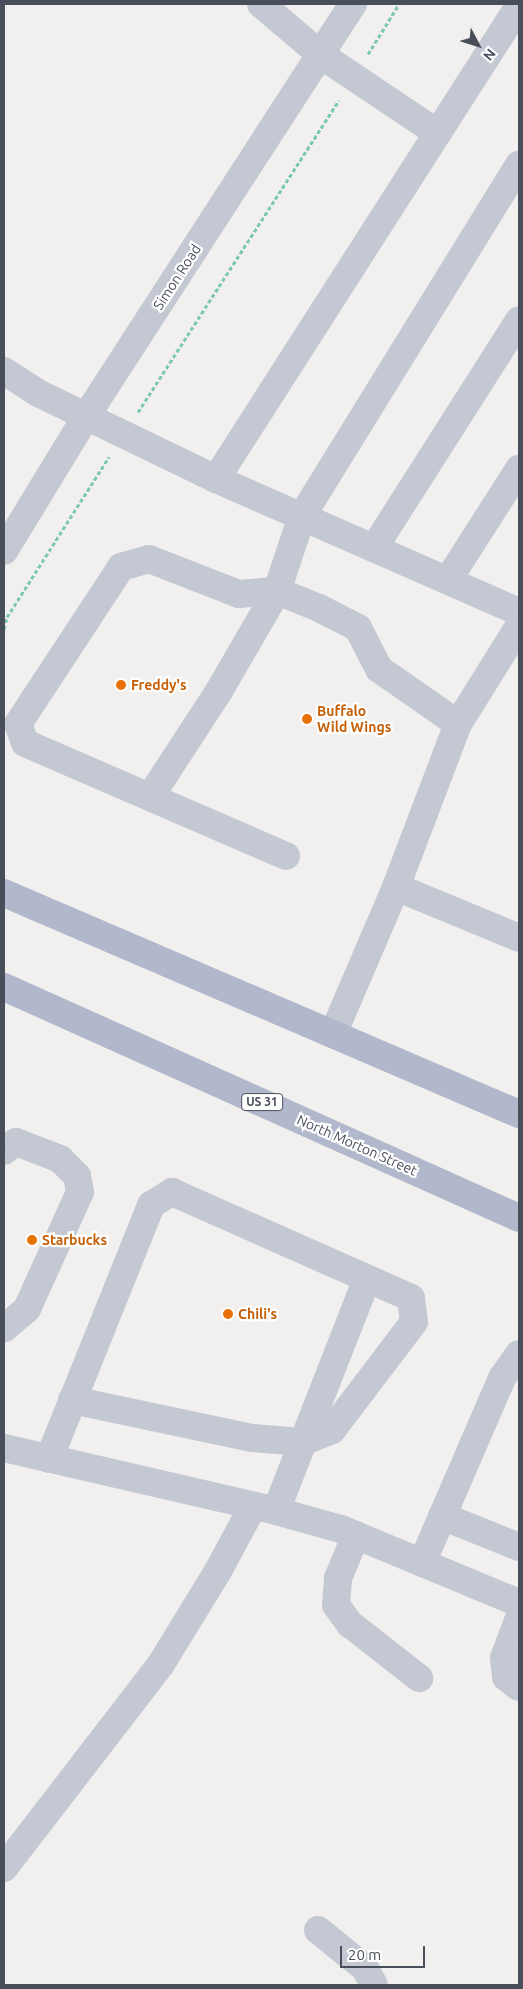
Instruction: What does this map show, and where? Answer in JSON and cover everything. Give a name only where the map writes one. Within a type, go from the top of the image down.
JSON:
[{"type":"main road","points":[[4,893],[519,1114]]},
{"type":"main road","name":"North Morton Street","points":[[4,987],[519,1218]]},
{"type":"street","points":[[261,4],[321,55],[436,132]]},
{"type":"street","name":"Simon Road","points":[[4,551],[87,415],[353,4]]},
{"type":"street","points":[[216,479],[436,132],[519,6]]},
{"type":"street","points":[[150,798],[219,691],[277,591],[302,516],[519,165]]},
{"type":"street","points":[[374,548],[519,320]]},
{"type":"street","points":[[4,371],[38,393],[87,415],[216,479],[519,612]]},
{"type":"street","points":[[448,580],[519,470]]},
{"type":"street","points":[[286,856],[25,743],[18,724],[121,567],[149,559],[239,594],[277,591],[358,628],[379,669],[458,724]]},
{"type":"street","points":[[333,1034],[396,888],[458,724],[519,626]]},
{"type":"street","points":[[396,888],[519,938]]},
{"type":"street","points":[[4,1151],[16,1142],[60,1159],[77,1176],[80,1192],[28,1309],[4,1328]]},
{"type":"street","points":[[49,1459],[72,1400],[151,1205],[172,1192],[411,1298],[414,1322],[332,1430],[303,1442],[252,1438],[72,1400]]},
{"type":"street","points":[[4,1868],[162,1664],[218,1571],[265,1508],[303,1442],[367,1279]]},
{"type":"street","points":[[422,1563],[502,1378],[519,1354]]},
{"type":"street","points":[[4,1448],[265,1508],[341,1529],[519,1603]]},
{"type":"street","points":[[442,1516],[519,1547]]},
{"type":"street","points":[[356,1535],[338,1578],[336,1605],[350,1624],[419,1678]]},
{"type":"street","points":[[519,1618],[504,1658],[506,1677],[519,1687]]},
{"type":"street","points":[[318,1930],[365,1968],[374,1985]]},
{"type":"path","points":[[387,23],[399,4]]},
{"type":"path","points":[[178,351],[313,142]]},
{"type":"path","points":[[4,629],[8,617],[75,510]]},
{"type":"place","name":"Freddy's","points":[[121,685]]},
{"type":"place","name":"Buffalo Wild Wings","points":[[307,719]]},
{"type":"place","name":"Starbucks","points":[[32,1240]]},
{"type":"place","name":"Chili's","points":[[228,1314]]}]
